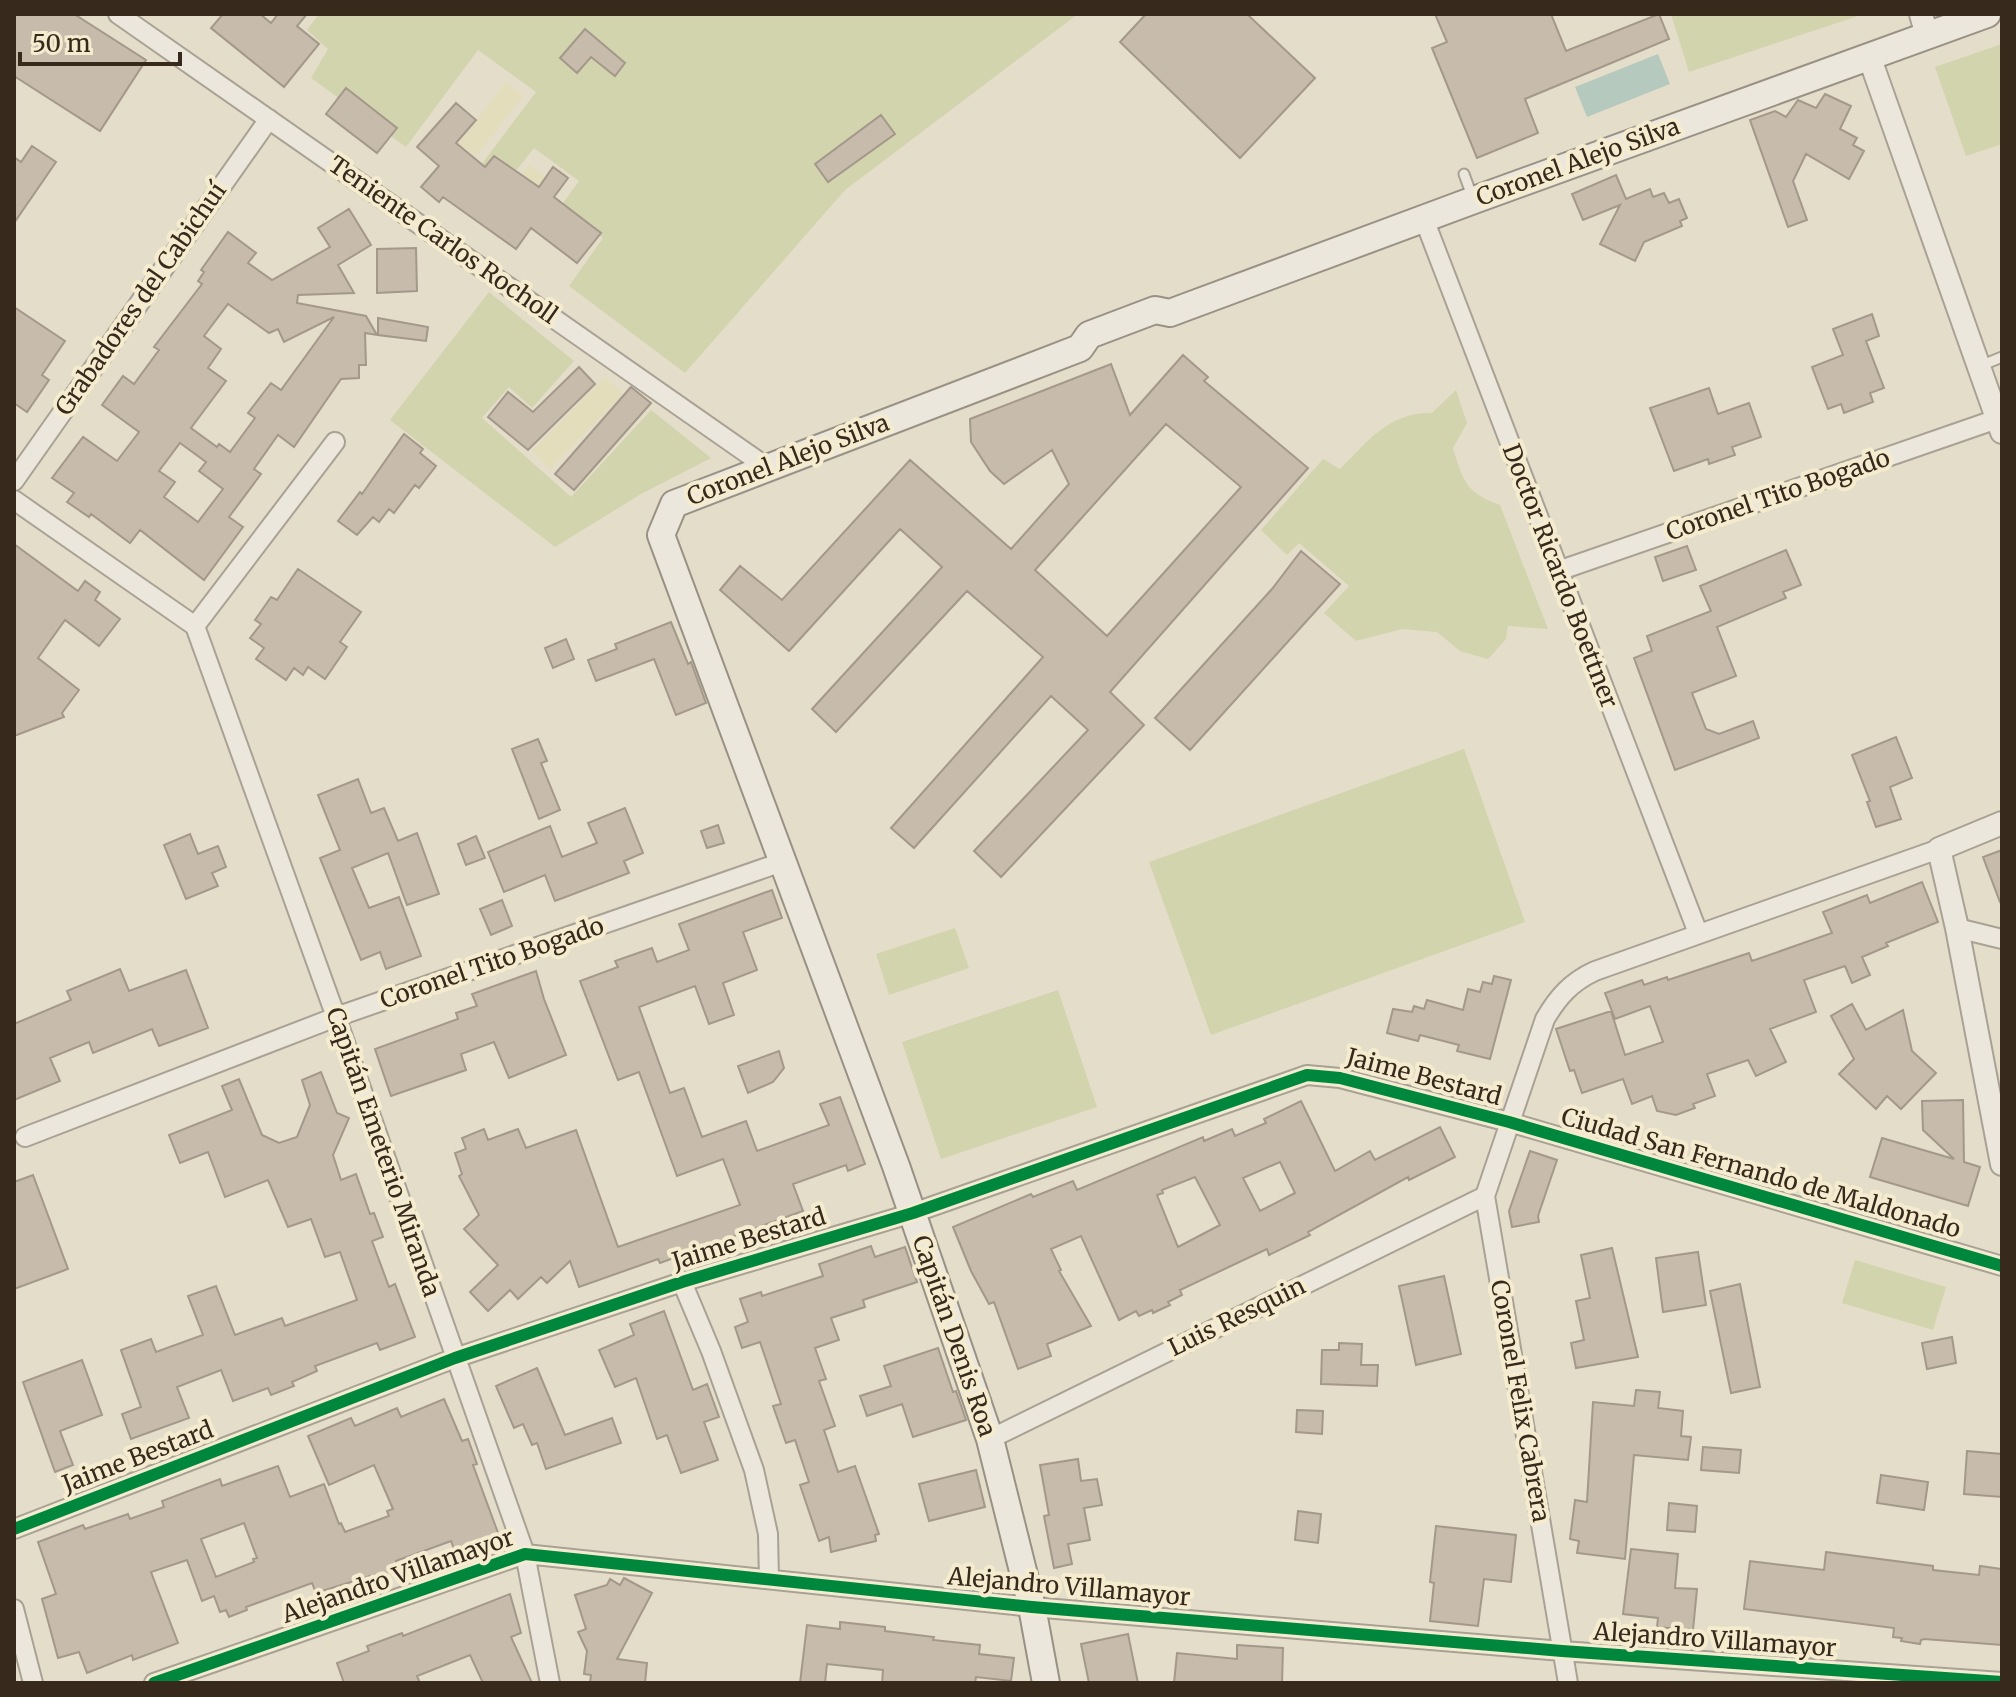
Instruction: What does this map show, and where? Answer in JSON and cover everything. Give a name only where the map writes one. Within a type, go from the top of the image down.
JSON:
[{"type":"main road","name":"Coronel Alejo Silva","points":[[782,862],[661,535],[674,504],[1080,348],[1095,352],[1160,325],[1170,313],[1869,56],[1924,25],[1987,14]]},
{"type":"main road","name":"Capitán Denis Roa","points":[[782,862],[913,1213],[990,1439],[1032,1607],[1046,1683]]},
{"type":"street","name":"Teniente Carlos Rocholl","points":[[118,14],[768,468]]},
{"type":"street","points":[[1869,56],[2000,426]]},
{"type":"street","name":"Grabadores del Cabichuí","points":[[14,481],[269,119]]},
{"type":"street","name":"Doctor Ricardo Boettner","points":[[1424,219],[1698,933]]},
{"type":"street","name":"Coronel Tito Bogado","points":[[1558,571],[2000,426]]},
{"type":"street","points":[[14,500],[195,626],[335,442]]},
{"type":"street","name":"Capitán Emeterio Miranda","points":[[195,626],[525,1554],[550,1683]]},
{"type":"street","name":"Jaime Bestard","points":[[14,1529],[455,1358],[682,1282],[913,1213],[1307,1075],[1340,1078],[1509,1122],[1545,1019],[1561,994],[1585,976],[1939,849],[2002,823]]},
{"type":"street","points":[[1939,849],[2002,1164]]},
{"type":"street","name":"Coronel Tito Bogado","points":[[25,1137],[336,1017],[782,862]]},
{"type":"street","points":[[1957,928],[2002,939]]},
{"type":"street","name":"Coronel Felix Cabrera","points":[[1509,1122],[1485,1196],[1568,1683]]},
{"type":"street","name":"Ciudad San Fernando de Maldonado","points":[[1509,1122],[2002,1266]]},
{"type":"street","name":"Luis Resquin","points":[[990,1439],[1485,1196]]},
{"type":"street","points":[[682,1282],[711,1351],[754,1470],[768,1534],[769,1579]]},
{"type":"street","name":"Alejandro Villamayor","points":[[154,1683],[525,1554],[1032,1607],[1562,1651],[2002,1682]]},
{"type":"street","points":[[14,1609],[33,1683]]},
{"type":"lane","points":[[1464,174],[1474,200]]},
{"type":"lane","points":[[1980,366],[2002,357]]},
{"type":"shaded area","points":[[1658,54],[1670,84],[1587,117],[1575,87]]},
{"type":"shaded area","points":[[506,82],[523,96],[476,156],[459,143]]},
{"type":"shaded area","points":[[529,165],[546,177],[502,238],[485,226]]},
{"type":"shaded area","points":[[605,377],[623,394],[550,469],[532,451]]},
{"type":"green space","points":[[319,14],[1078,14],[845,190],[685,373],[569,286],[603,238],[560,207],[579,181],[534,148],[495,197],[471,178],[536,92],[478,50],[406,147],[311,78],[328,49],[307,30]],"holes":[[[585,29],[602,44],[560,58]],[[881,116],[894,134],[815,164]]]},
{"type":"green space","points":[[1671,14],[1864,14],[1689,72]]},
{"type":"green space","points":[[2002,44],[2002,144],[1966,156],[1935,67]]},
{"type":"green space","points":[[489,292],[574,361],[532,408],[509,387],[482,418],[571,497],[651,410],[711,458],[641,494],[555,547],[390,420]]},
{"type":"green space","points":[[1456,390],[1467,423],[1453,448],[1460,469],[1473,490],[1500,505],[1548,629],[1508,626],[1506,639],[1488,659],[1460,651],[1437,632],[1402,629],[1356,641],[1324,613],[1349,586],[1299,543],[1287,555],[1261,530],[1323,459],[1340,469],[1380,430],[1403,417],[1432,413]]},
{"type":"green space","points":[[1464,749],[1525,922],[1211,1035],[1149,862]]},
{"type":"green space","points":[[955,928],[969,968],[889,995],[876,954]]},
{"type":"green space","points":[[1058,990],[1097,1107],[941,1159],[902,1042]]},
{"type":"green space","points":[[1855,1260],[1946,1287],[1933,1330],[1842,1303]]},
{"type":"building","points":[[14,14],[74,14],[146,60],[100,131],[14,76]]},
{"type":"building","points":[[223,14],[260,14],[271,23],[278,14],[307,14],[297,26],[319,44],[284,87],[211,28]]},
{"type":"building","points":[[1146,14],[1247,14],[1315,78],[1240,158],[1120,42]]},
{"type":"building","points":[[1435,14],[1551,14],[1566,51],[1659,14],[1669,39],[1525,99],[1538,133],[1477,158],[1432,48],[1447,42]]},
{"type":"building","points":[[585,29],[625,63],[615,76],[591,57],[577,73],[560,58]]},
{"type":"building","points":[[346,88],[397,128],[377,153],[326,114]]},
{"type":"building","points":[[1825,94],[1851,106],[1840,129],[1857,138],[1853,145],[1864,151],[1849,179],[1806,154],[1793,181],[1807,220],[1788,227],[1750,120],[1775,111],[1786,117],[1798,100],[1816,108]]},
{"type":"building","points":[[456,103],[476,120],[456,143],[485,167],[494,156],[539,187],[553,167],[568,178],[554,197],[601,233],[577,263],[531,228],[516,249],[443,197],[439,202],[421,187],[439,166],[417,147]]},
{"type":"building","points":[[881,115],[895,134],[828,182],[815,164]]},
{"type":"building","points":[[32,146],[56,162],[14,223],[14,157],[21,162]]},
{"type":"building","points":[[1616,175],[1626,199],[1650,189],[1653,197],[1664,193],[1669,203],[1679,199],[1687,218],[1680,221],[1682,226],[1644,242],[1635,261],[1600,244],[1620,205],[1583,220],[1572,194]]},
{"type":"building","points":[[349,209],[371,245],[338,265],[354,293],[298,295],[297,303],[366,316],[377,335],[365,333],[366,365],[359,365],[359,378],[341,379],[294,447],[278,435],[254,469],[261,474],[229,517],[243,527],[204,580],[140,530],[130,543],[91,514],[89,517],[67,502],[74,493],[52,478],[83,437],[117,461],[139,432],[102,405],[123,376],[134,384],[159,350],[154,347],[202,284],[198,281],[204,272],[201,270],[228,232],[256,253],[248,263],[272,280],[330,247],[318,228]],"holes":[[[228,304],[269,333],[278,329],[284,342],[334,317],[281,390],[271,383],[248,413],[255,418],[230,452],[219,444],[217,447],[191,428],[226,381],[208,368],[221,349],[204,336]],[[180,443],[206,462],[199,471],[223,489],[198,522],[164,497],[175,482],[159,471]]]},
{"type":"building","points":[[416,248],[417,291],[377,293],[377,249]]},
{"type":"building","points":[[14,307],[65,341],[42,375],[49,380],[27,412],[14,403]]},
{"type":"building","points":[[1872,314],[1879,336],[1866,341],[1884,388],[1870,393],[1873,402],[1844,413],[1841,404],[1828,409],[1812,367],[1843,355],[1833,329]]},
{"type":"building","points":[[378,318],[428,327],[426,341],[378,335]]},
{"type":"building","points":[[1183,355],[1208,377],[1204,381],[1308,468],[1110,692],[1144,725],[1001,877],[974,851],[1088,730],[1051,696],[914,848],[891,828],[1043,657],[967,591],[836,732],[812,709],[942,567],[900,529],[789,651],[720,590],[740,566],[782,600],[910,460],[1011,549],[1069,484],[1052,450],[1004,484],[990,471],[971,442],[970,419],[1111,364],[1130,415]],"holes":[[[1166,424],[1241,487],[1107,636],[1035,570]]]},
{"type":"building","points":[[579,367],[595,384],[528,450],[488,417],[508,392],[533,412]]},
{"type":"building","points":[[631,387],[651,403],[574,490],[555,474]]},
{"type":"building","points":[[1709,388],[1718,414],[1749,403],[1761,437],[1732,447],[1735,455],[1709,464],[1708,459],[1674,471],[1650,408]]},
{"type":"building","points":[[404,434],[423,449],[420,453],[436,466],[419,488],[415,485],[394,513],[389,509],[379,522],[373,517],[357,535],[338,521],[360,492],[362,494]]},
{"type":"building","points":[[14,544],[78,591],[85,581],[100,592],[95,600],[120,619],[99,646],[65,620],[38,658],[79,690],[62,713],[64,717],[14,736]]},
{"type":"building","points":[[1687,546],[1696,570],[1663,581],[1655,557]]},
{"type":"building","points":[[1786,550],[1801,585],[1783,592],[1786,598],[1717,627],[1736,676],[1692,693],[1706,729],[1719,734],[1753,721],[1759,738],[1675,770],[1634,658],[1652,651],[1647,636],[1711,611],[1700,586]]},
{"type":"building","points":[[1301,551],[1340,584],[1190,750],[1155,718],[1272,589]]},
{"type":"building","points":[[298,569],[361,612],[340,642],[347,647],[325,679],[308,667],[303,675],[294,668],[286,680],[256,659],[264,648],[250,638],[261,624],[255,620],[271,597],[277,600]]},
{"type":"building","points":[[671,622],[688,664],[691,662],[706,703],[676,715],[654,659],[596,681],[588,660],[617,649],[615,644]]},
{"type":"building","points":[[566,639],[574,659],[553,668],[545,648]]},
{"type":"building","points":[[1896,737],[1912,778],[1890,787],[1901,819],[1876,827],[1867,802],[1870,801],[1852,755]]},
{"type":"building","points":[[538,739],[547,761],[541,763],[560,810],[539,819],[512,749]]},
{"type":"building","points":[[358,779],[371,813],[384,808],[398,841],[417,833],[439,894],[407,905],[388,853],[352,868],[369,908],[399,897],[421,956],[386,969],[380,952],[361,960],[320,858],[340,850],[318,795]]},
{"type":"building","points":[[625,808],[643,853],[624,861],[629,873],[555,901],[545,875],[504,892],[488,852],[550,826],[562,857],[597,843],[588,823]]},
{"type":"building","points":[[718,825],[724,843],[707,848],[701,831]]},
{"type":"building","points":[[190,834],[198,854],[218,846],[226,867],[212,873],[218,886],[186,899],[164,845]]},
{"type":"building","points":[[476,836],[485,858],[466,865],[458,844]]},
{"type":"building","points":[[2002,850],[2002,901],[2000,902],[1983,857]]},
{"type":"building","points":[[1922,882],[1938,922],[1886,943],[1888,946],[1862,957],[1870,975],[1852,983],[1845,966],[1804,980],[1816,1012],[1770,1029],[1786,1062],[1756,1076],[1748,1060],[1707,1074],[1715,1096],[1693,1104],[1695,1108],[1676,1115],[1657,1111],[1652,1096],[1632,1104],[1623,1079],[1582,1093],[1574,1070],[1570,1071],[1556,1029],[1611,1011],[1625,1055],[1663,1042],[1650,1006],[1615,1019],[1605,993],[1642,980],[1644,985],[1667,977],[1668,980],[1749,953],[1752,961],[1832,933],[1823,912],[1867,895],[1870,903]]},
{"type":"building","points":[[772,890],[782,918],[743,932],[757,970],[723,983],[734,1015],[709,1024],[695,986],[639,1007],[670,1093],[684,1088],[702,1137],[746,1121],[757,1151],[829,1125],[820,1104],[840,1097],[865,1164],[848,1171],[846,1165],[793,1184],[803,1211],[660,1263],[658,1259],[579,1287],[570,1261],[547,1283],[541,1277],[518,1299],[510,1290],[488,1311],[470,1292],[498,1265],[464,1229],[479,1215],[459,1176],[462,1174],[455,1153],[466,1149],[462,1138],[484,1129],[488,1140],[518,1129],[526,1148],[576,1130],[618,1247],[740,1205],[723,1159],[677,1176],[639,1072],[618,1080],[580,981],[618,967],[615,961],[652,948],[657,962],[689,950],[679,924]]},
{"type":"building","points":[[502,900],[512,926],[491,935],[480,909]]},
{"type":"building","points":[[120,969],[129,991],[186,970],[208,1028],[159,1046],[152,1029],[93,1053],[89,1042],[50,1058],[60,1081],[14,1100],[14,1024],[71,1000],[67,991]]},
{"type":"building","points":[[536,971],[566,1055],[509,1078],[494,1042],[461,1054],[466,1070],[391,1096],[375,1049],[458,1019],[456,1013],[477,1006],[472,994]]},
{"type":"building","points":[[1494,976],[1511,980],[1490,1059],[1457,1051],[1459,1045],[1420,1035],[1418,1041],[1387,1033],[1393,1009],[1412,1012],[1414,1006],[1424,1009],[1427,1000],[1463,1010],[1468,989],[1480,992],[1483,982],[1492,984]]},
{"type":"building","points":[[1852,1004],[1866,1030],[1903,1010],[1912,1051],[1936,1073],[1901,1109],[1887,1096],[1876,1109],[1839,1074],[1854,1059],[1831,1016]]},
{"type":"building","points":[[779,1051],[784,1068],[773,1082],[748,1093],[738,1066]]},
{"type":"building","points":[[321,1072],[337,1113],[349,1118],[333,1155],[341,1180],[356,1174],[370,1214],[374,1213],[383,1237],[372,1241],[389,1287],[395,1284],[415,1337],[380,1350],[377,1343],[315,1366],[317,1371],[292,1382],[294,1386],[271,1395],[268,1388],[233,1401],[221,1370],[177,1387],[189,1418],[131,1439],[122,1414],[141,1407],[121,1350],[151,1339],[156,1352],[203,1335],[188,1296],[216,1286],[235,1335],[282,1318],[285,1326],[357,1300],[340,1252],[325,1257],[311,1219],[288,1227],[268,1180],[225,1197],[208,1152],[180,1163],[169,1135],[232,1110],[222,1086],[239,1079],[262,1135],[279,1143],[297,1137],[310,1105],[302,1080]]},
{"type":"building","points":[[1963,1100],[1964,1162],[1980,1167],[1968,1206],[1870,1177],[1882,1138],[1954,1159],[1923,1130],[1922,1101]]},
{"type":"building","points":[[1301,1101],[1335,1171],[1370,1151],[1375,1160],[1440,1127],[1455,1157],[1409,1180],[1408,1177],[1308,1232],[1310,1235],[1269,1255],[1267,1249],[1180,1290],[1182,1295],[1153,1313],[1152,1310],[1139,1316],[1136,1311],[1119,1320],[1081,1236],[1051,1249],[1059,1271],[1091,1326],[1047,1344],[1051,1356],[1018,1369],[994,1302],[989,1304],[953,1227],[1031,1194],[1033,1197],[1073,1181],[1077,1190],[1203,1137],[1204,1141],[1232,1129],[1235,1136],[1266,1123],[1264,1119]],"holes":[[[1280,1162],[1295,1193],[1260,1211],[1243,1178]],[[1195,1177],[1220,1225],[1178,1247],[1157,1195]]]},
{"type":"building","points":[[1530,1151],[1557,1160],[1538,1216],[1539,1222],[1512,1227],[1509,1211]]},
{"type":"building","points":[[33,1175],[68,1269],[14,1289],[14,1182]]},
{"type":"building","points":[[871,1246],[875,1257],[905,1247],[917,1282],[863,1300],[865,1307],[831,1318],[839,1340],[815,1348],[826,1379],[819,1381],[835,1426],[824,1430],[838,1472],[855,1466],[879,1534],[875,1535],[876,1541],[831,1552],[829,1537],[819,1541],[800,1485],[809,1482],[795,1440],[786,1443],[773,1406],[781,1404],[760,1342],[742,1348],[735,1327],[748,1322],[740,1299],[761,1292],[762,1296],[823,1276],[819,1264]]},
{"type":"building","points":[[1612,1248],[1638,1357],[1576,1368],[1571,1343],[1584,1340],[1576,1301],[1590,1298],[1581,1255]]},
{"type":"building","points":[[1698,1252],[1706,1305],[1663,1312],[1656,1258]]},
{"type":"building","points":[[1444,1276],[1461,1354],[1416,1365],[1399,1286]]},
{"type":"building","points":[[1740,1284],[1760,1387],[1731,1393],[1710,1291]]},
{"type":"building","points":[[664,1311],[693,1390],[707,1384],[719,1417],[704,1422],[718,1460],[681,1473],[667,1435],[657,1439],[636,1378],[615,1387],[599,1350],[634,1335],[630,1324]]},
{"type":"building","points":[[1952,1337],[1956,1363],[1927,1369],[1922,1343]]},
{"type":"building","points":[[1339,1343],[1362,1344],[1361,1365],[1378,1365],[1377,1386],[1321,1384],[1322,1350],[1339,1350]]},
{"type":"building","points":[[938,1348],[966,1420],[913,1437],[902,1404],[867,1416],[860,1396],[891,1386],[884,1366]]},
{"type":"building","points":[[82,1360],[102,1415],[60,1431],[73,1465],[55,1472],[23,1382]]},
{"type":"building","points":[[537,1368],[565,1435],[612,1418],[621,1443],[546,1469],[537,1443],[532,1445],[523,1424],[514,1428],[496,1386]]},
{"type":"building","points":[[1636,1390],[1660,1392],[1658,1408],[1683,1411],[1681,1436],[1691,1437],[1688,1460],[1634,1455],[1625,1559],[1577,1553],[1579,1541],[1570,1539],[1575,1500],[1587,1502],[1593,1402],[1634,1406]]},
{"type":"building","points":[[444,1399],[462,1441],[468,1439],[477,1464],[473,1465],[501,1541],[457,1557],[451,1541],[396,1561],[397,1566],[389,1569],[390,1572],[371,1579],[370,1576],[316,1593],[312,1583],[246,1607],[247,1610],[229,1617],[226,1610],[220,1612],[214,1596],[202,1601],[187,1560],[151,1572],[178,1643],[133,1660],[132,1655],[87,1673],[79,1652],[58,1658],[42,1599],[56,1594],[38,1542],[83,1525],[85,1529],[128,1514],[130,1519],[164,1507],[162,1501],[220,1479],[222,1486],[278,1466],[290,1497],[324,1484],[345,1532],[389,1516],[387,1511],[393,1509],[374,1465],[329,1485],[308,1436],[351,1418],[355,1426],[397,1408],[401,1417]],"holes":[[[244,1523],[257,1558],[216,1577],[201,1539]]]},
{"type":"building","points":[[1297,1410],[1323,1411],[1322,1434],[1296,1432]]},
{"type":"building","points":[[1703,1447],[1741,1450],[1739,1473],[1701,1470]]},
{"type":"building","points":[[1967,1451],[2002,1454],[2002,1497],[1964,1494]]},
{"type":"building","points":[[1078,1459],[1081,1481],[1097,1479],[1102,1505],[1084,1508],[1090,1540],[1068,1544],[1072,1564],[1054,1568],[1044,1516],[1049,1515],[1040,1465]]},
{"type":"building","points":[[976,1470],[985,1507],[929,1521],[919,1484]]},
{"type":"building","points":[[1881,1475],[1928,1482],[1924,1510],[1877,1503]]},
{"type":"building","points":[[1669,1503],[1697,1506],[1695,1532],[1667,1530]]},
{"type":"building","points":[[1298,1511],[1321,1514],[1318,1543],[1295,1540]]},
{"type":"building","points":[[1436,1526],[1516,1535],[1511,1582],[1484,1579],[1478,1626],[1430,1621],[1434,1583],[1430,1582]]},
{"type":"building","points":[[1631,1549],[1678,1554],[1675,1588],[1697,1589],[1693,1630],[1657,1627],[1658,1618],[1623,1614]]},
{"type":"building","points":[[1826,1552],[1979,1575],[1980,1566],[2002,1569],[2002,1645],[1924,1639],[1920,1644],[1893,1637],[1894,1628],[1744,1609],[1750,1561],[1824,1570]]},
{"type":"building","points":[[624,1578],[652,1593],[617,1659],[647,1663],[645,1683],[590,1683],[591,1675],[584,1674],[587,1651],[578,1632],[586,1629],[575,1595],[607,1585],[610,1579],[620,1585]]},
{"type":"building","points":[[510,1594],[521,1633],[511,1637],[532,1683],[483,1683],[470,1655],[417,1676],[420,1683],[344,1683],[337,1663],[369,1651],[367,1646],[402,1633],[403,1636]]},
{"type":"building","points":[[840,1622],[885,1627],[885,1631],[934,1637],[933,1640],[980,1645],[979,1654],[1014,1658],[1011,1681],[976,1677],[975,1683],[882,1683],[883,1670],[827,1664],[825,1683],[800,1683],[807,1625],[840,1629]]},
{"type":"building","points":[[1128,1634],[1138,1683],[1089,1683],[1081,1644]]},
{"type":"building","points":[[1237,1645],[1283,1648],[1282,1683],[1174,1683],[1177,1653],[1237,1659]]},
{"type":"cycle path","points":[[14,1529],[455,1358],[682,1282],[913,1213],[1307,1075],[1340,1078],[1509,1122],[2002,1266]]},
{"type":"cycle path","points":[[154,1683],[525,1554],[1032,1607],[1562,1651],[2002,1682]]}]
